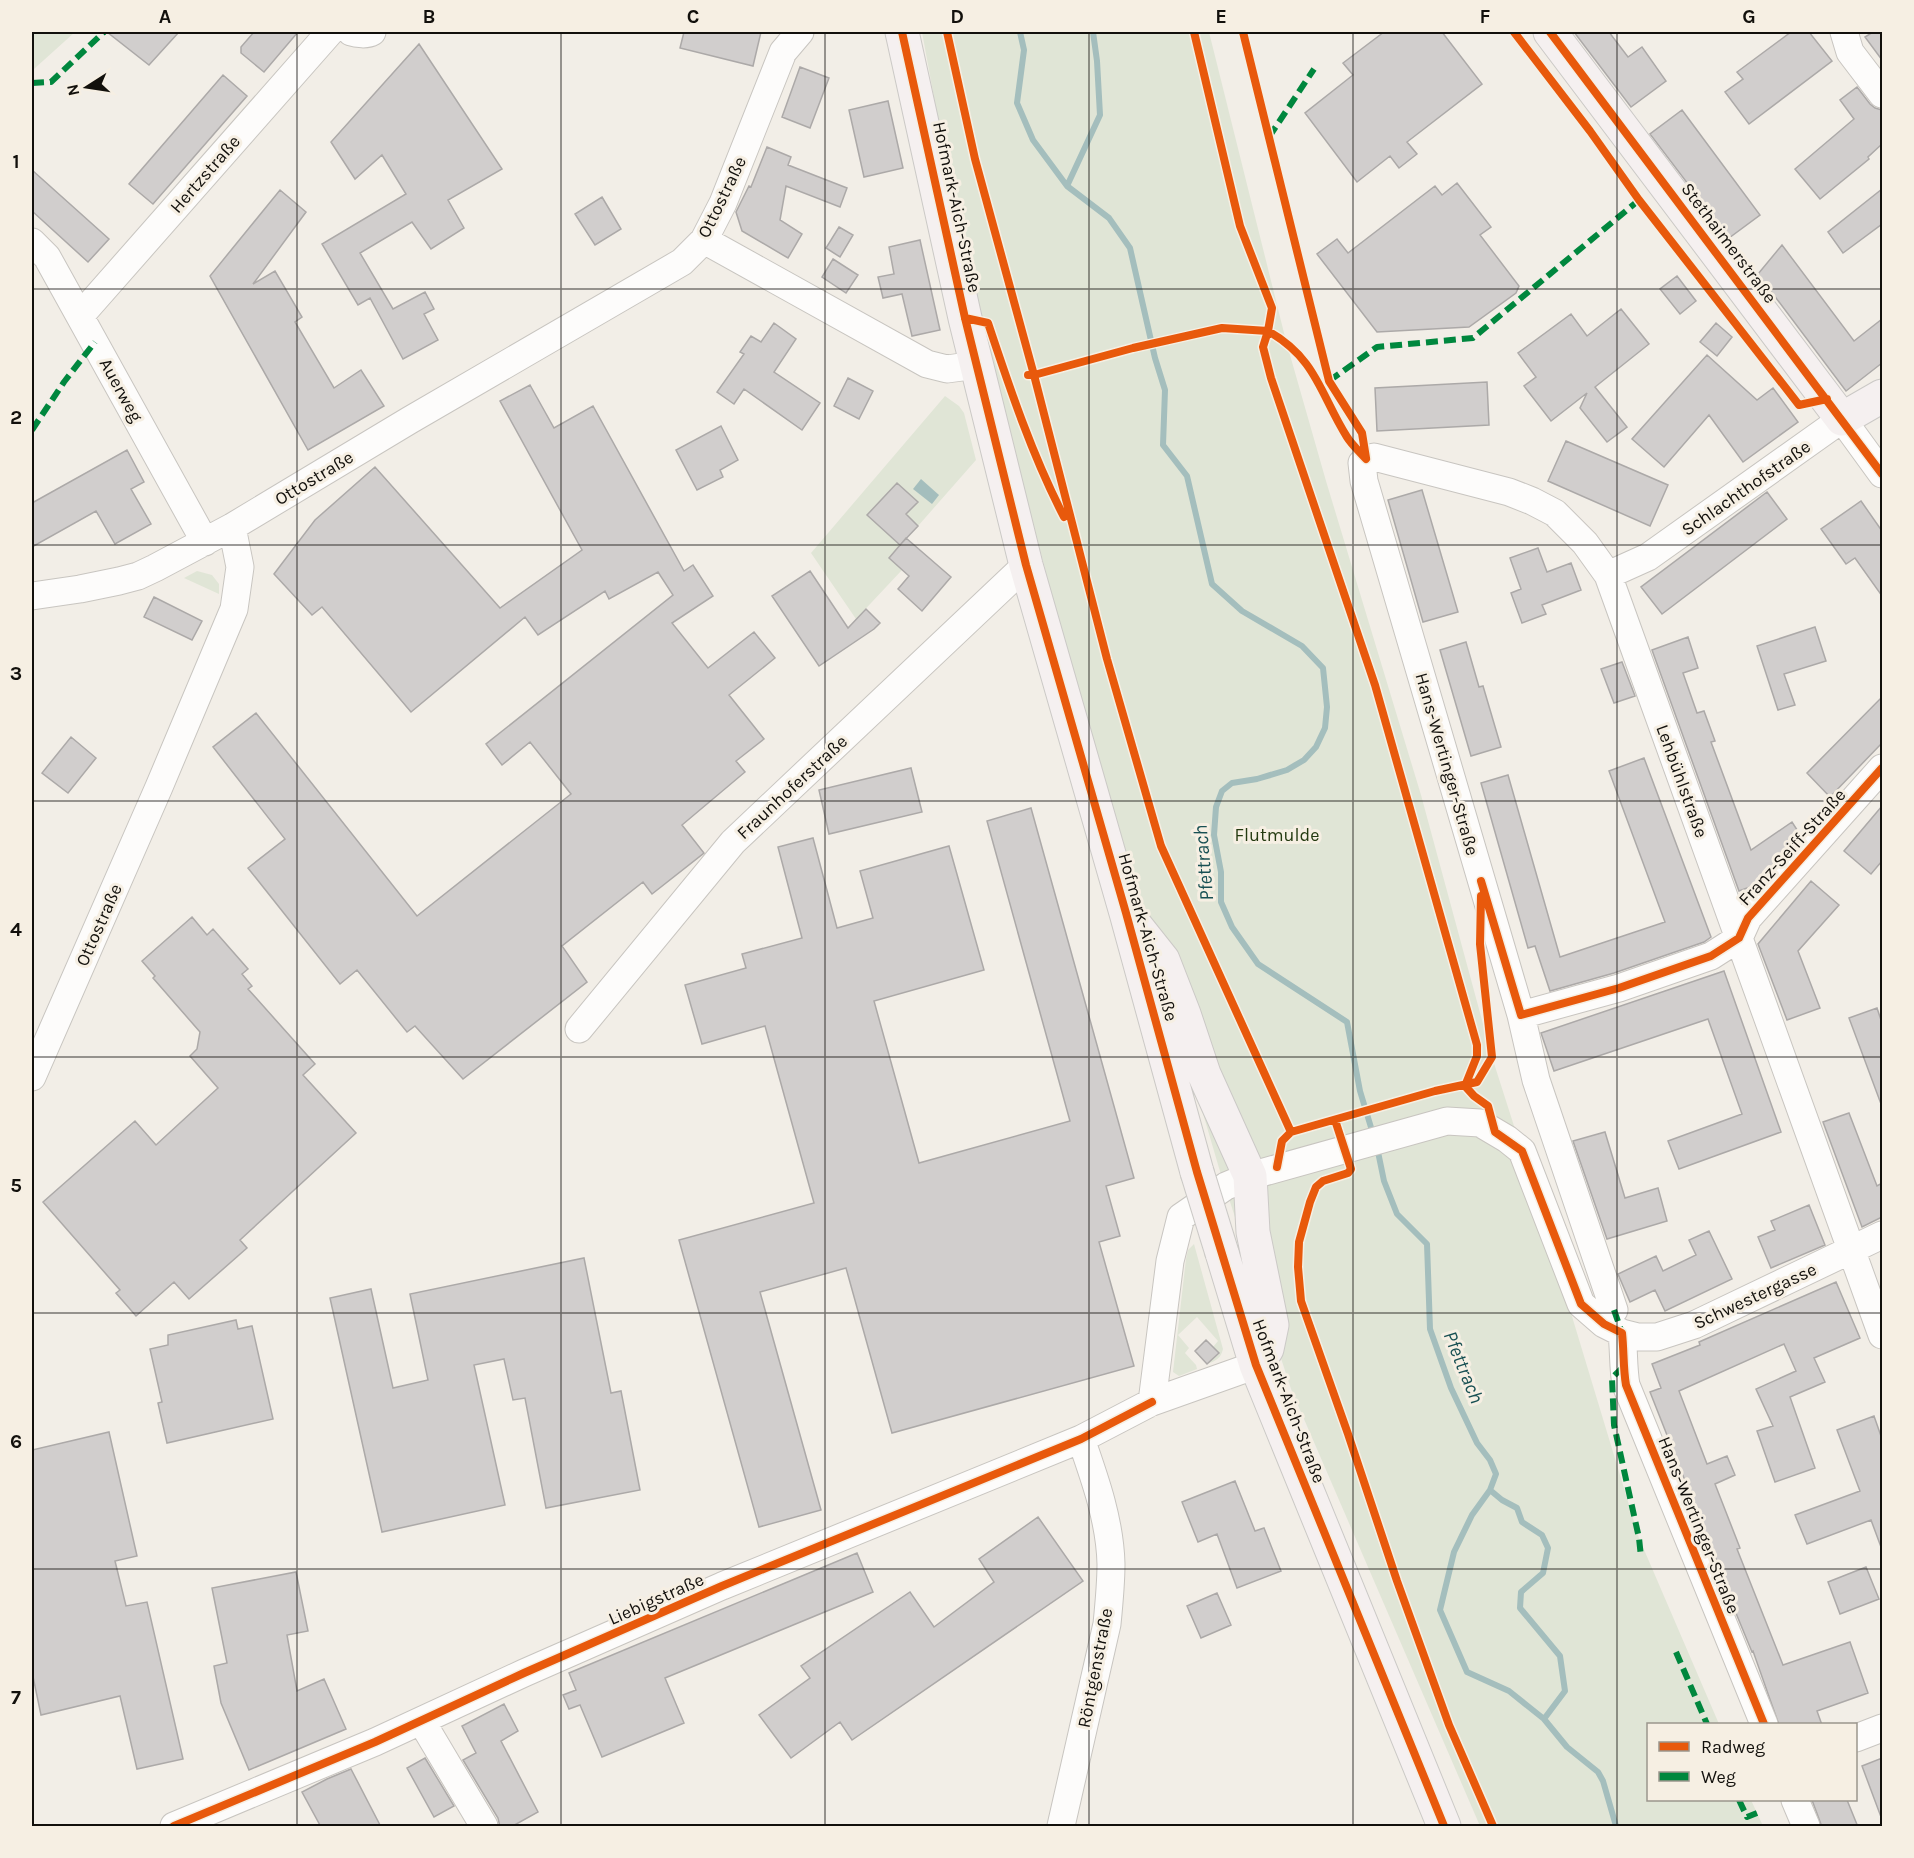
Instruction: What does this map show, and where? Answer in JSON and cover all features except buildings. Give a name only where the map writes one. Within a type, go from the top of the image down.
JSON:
[{"type":"main road","name":"Hofmark-Aich-Straße","points":[[902,32],[977,364],[1026,565],[1126,913],[1197,1172],[1256,1365],[1444,1827]]},
{"type":"main road","name":"Stethaimerstraße","points":[[1550,32],[1842,419]]},
{"type":"main road","name":"Schlachthofstraße","points":[[1842,419],[1882,396]]},
{"type":"main road","points":[[1126,913],[1163,960],[1204,1074],[1250,1176],[1253,1232],[1272,1325],[1267,1349],[1256,1365]]},
{"type":"street","name":"Hertzstraße","points":[[80,316],[330,32]]},
{"type":"street","points":[[351,32],[356,34],[372,32]]},
{"type":"street","name":"Ottostraße","points":[[32,1077],[234,609],[240,567],[232,527],[410,420],[682,262],[704,240],[723,203],[783,52],[800,32]]},
{"type":"street","points":[[1844,32],[1850,52],[1882,94]]},
{"type":"street","points":[[704,240],[927,364],[947,369],[977,364]]},
{"type":"street","name":"Auerweg","points":[[32,242],[47,257],[205,542]]},
{"type":"street","name":"Stethaimerstraße","points":[[1842,419],[1882,474]]},
{"type":"street","name":"Schlachthofstraße","points":[[1608,575],[1648,557],[1842,419]]},
{"type":"street","name":"Lehbühlstraße","points":[[1366,459],[1374,457],[1509,492],[1532,501],[1555,513],[1585,543],[1608,575],[1882,1335]]},
{"type":"street","name":"Hans-Wertinger-Straße","points":[[1366,459],[1362,463],[1364,481],[1521,1015],[1536,1080],[1618,1322],[1624,1353],[1623,1367],[1626,1385],[1763,1723]]},
{"type":"street","points":[[32,596],[80,589],[138,576],[232,527]]},
{"type":"street","name":"Fraunhoferstraße","points":[[579,1029],[733,842],[1026,565]]},
{"type":"street","name":"Franz-Seiff-Straße","points":[[1521,1015],[1619,988],[1711,956],[1738,938],[1748,918],[1882,768]]},
{"type":"street","points":[[1152,1402],[1170,1261],[1181,1217],[1226,1186],[1250,1176],[1447,1121],[1480,1123],[1522,1151],[1581,1304],[1604,1324],[1618,1322]]},
{"type":"street","name":"Schwestergasse","points":[[1618,1322],[1638,1337],[1657,1337],[1694,1325],[1882,1234]]},
{"type":"street","name":"Liebigstraße","points":[[174,1827],[422,1722],[524,1673],[722,1586],[1081,1439],[1152,1402],[1256,1365]]},
{"type":"street","name":"Röntgenstraße","points":[[1061,1827],[1107,1624],[1109,1601],[1111,1562],[1106,1521],[1081,1439]]},
{"type":"street","points":[[422,1722],[484,1827]]},
{"type":"street","points":[[1857,1738],[1882,1728]]},
{"type":"street","points":[[1795,1801],[1806,1827]]},
{"type":"green space","points":[[32,32],[75,32],[34,69],[32,67]]},
{"type":"green space","name":"Flutmulde","points":[[922,32],[1209,32],[1286,341],[1421,795],[1492,1057],[1639,1538],[1719,1723],[1647,1723],[1647,1801],[1751,1801],[1763,1826],[1480,1826],[1291,1389],[1219,1168],[1062,633],[994,375],[946,163]]},
{"type":"green space","points":[[945,396],[959,406],[964,413],[976,460],[918,526],[906,514],[917,502],[897,483],[867,515],[900,545],[889,558],[902,570],[856,619],[811,553]]},
{"type":"green space","points":[[197,571],[212,575],[219,584],[219,594],[184,578]]},
{"type":"green space","points":[[1194,1244],[1223,1349],[1218,1359],[1207,1364],[1219,1354],[1213,1347],[1218,1341],[1197,1317],[1178,1335],[1189,1348],[1185,1353],[1197,1369],[1179,1376],[1173,1372],[1186,1259],[1188,1250]]},
{"type":"water","points":[[921,479],[939,495],[932,504],[913,489]]},
{"type":"waterway","name":"Pfettrach","points":[[1020,32],[1024,50],[1017,103],[1033,140],[1067,186],[1109,218],[1130,248],[1155,358],[1165,390],[1163,445],[1187,476],[1212,584],[1242,611],[1302,646],[1323,668],[1327,707],[1325,728],[1316,747],[1304,760],[1287,770],[1257,779],[1232,783],[1222,791],[1216,807],[1214,835],[1221,872],[1221,902],[1232,927],[1258,964],[1347,1022],[1360,1091],[1373,1134]]},
{"type":"waterway","points":[[1067,186],[1100,115],[1093,32]]},
{"type":"waterway","name":"Pfettrach","points":[[1377,1147],[1384,1181],[1397,1214],[1427,1244],[1430,1329],[1451,1388],[1477,1443],[1490,1460],[1496,1474],[1490,1490],[1517,1508],[1522,1522],[1542,1535],[1548,1548],[1543,1573],[1521,1592],[1520,1608],[1560,1656],[1565,1691],[1544,1719],[1567,1747],[1598,1772],[1603,1781],[1616,1826]]},
{"type":"waterway","name":"Pfettrach","points":[[1490,1490],[1472,1515],[1454,1552],[1440,1610],[1467,1672],[1509,1691],[1544,1719]]},
{"type":"marked path","points":[[32,83],[51,82],[104,32]]},
{"type":"marked path","points":[[1269,137],[1314,69]]},
{"type":"marked path","points":[[1329,381],[1377,347],[1473,338],[1639,200]]},
{"type":"marked path","points":[[32,430],[64,382],[95,342]]},
{"type":"marked path","points":[[1614,1310],[1622,1333]]},
{"type":"marked path","points":[[1623,1367],[1612,1378],[1614,1425],[1639,1538],[1641,1557]]},
{"type":"marked path","points":[[1676,1652],[1707,1723]]},
{"type":"marked path","points":[[1739,1801],[1747,1817],[1757,1813]]},
{"type":"cycle path","points":[[902,32],[965,318],[1026,565],[1126,913],[1197,1172],[1256,1365],[1444,1826]]},
{"type":"cycle path","points":[[947,32],[975,159],[1034,375],[1107,659],[1161,846],[1291,1132]]},
{"type":"cycle path","points":[[1194,32],[1240,226],[1272,308],[1268,331],[1297,353],[1307,366],[1316,378],[1347,437],[1366,459]]},
{"type":"cycle path","points":[[1243,32],[1329,381],[1362,433],[1366,458]]},
{"type":"cycle path","points":[[1514,32],[1590,131],[1639,200],[1799,405],[1827,399]]},
{"type":"cycle path","points":[[1550,32],[1882,474]]},
{"type":"cycle path","points":[[965,318],[988,323],[1032,446],[1064,517]]},
{"type":"cycle path","points":[[1028,375],[1222,328],[1268,331],[1263,347],[1271,378],[1375,685],[1477,1045],[1477,1056],[1465,1086],[1488,1106],[1495,1132],[1522,1151],[1581,1304],[1604,1324],[1622,1333],[1626,1385],[1764,1723]]},
{"type":"cycle path","points":[[1481,881],[1521,1015],[1619,988],[1711,956],[1739,938],[1748,918],[1882,768]]},
{"type":"cycle path","points":[[1277,1167],[1282,1141],[1291,1132],[1435,1091],[1477,1082],[1492,1057],[1480,944],[1481,896]]},
{"type":"cycle path","points":[[1335,1120],[1351,1169],[1348,1173],[1323,1181],[1316,1187],[1310,1202],[1299,1242],[1298,1267],[1301,1301],[1449,1725],[1493,1826]]},
{"type":"cycle path","points":[[174,1826],[375,1742],[524,1673],[722,1586],[1081,1439],[1152,1402]]}]
